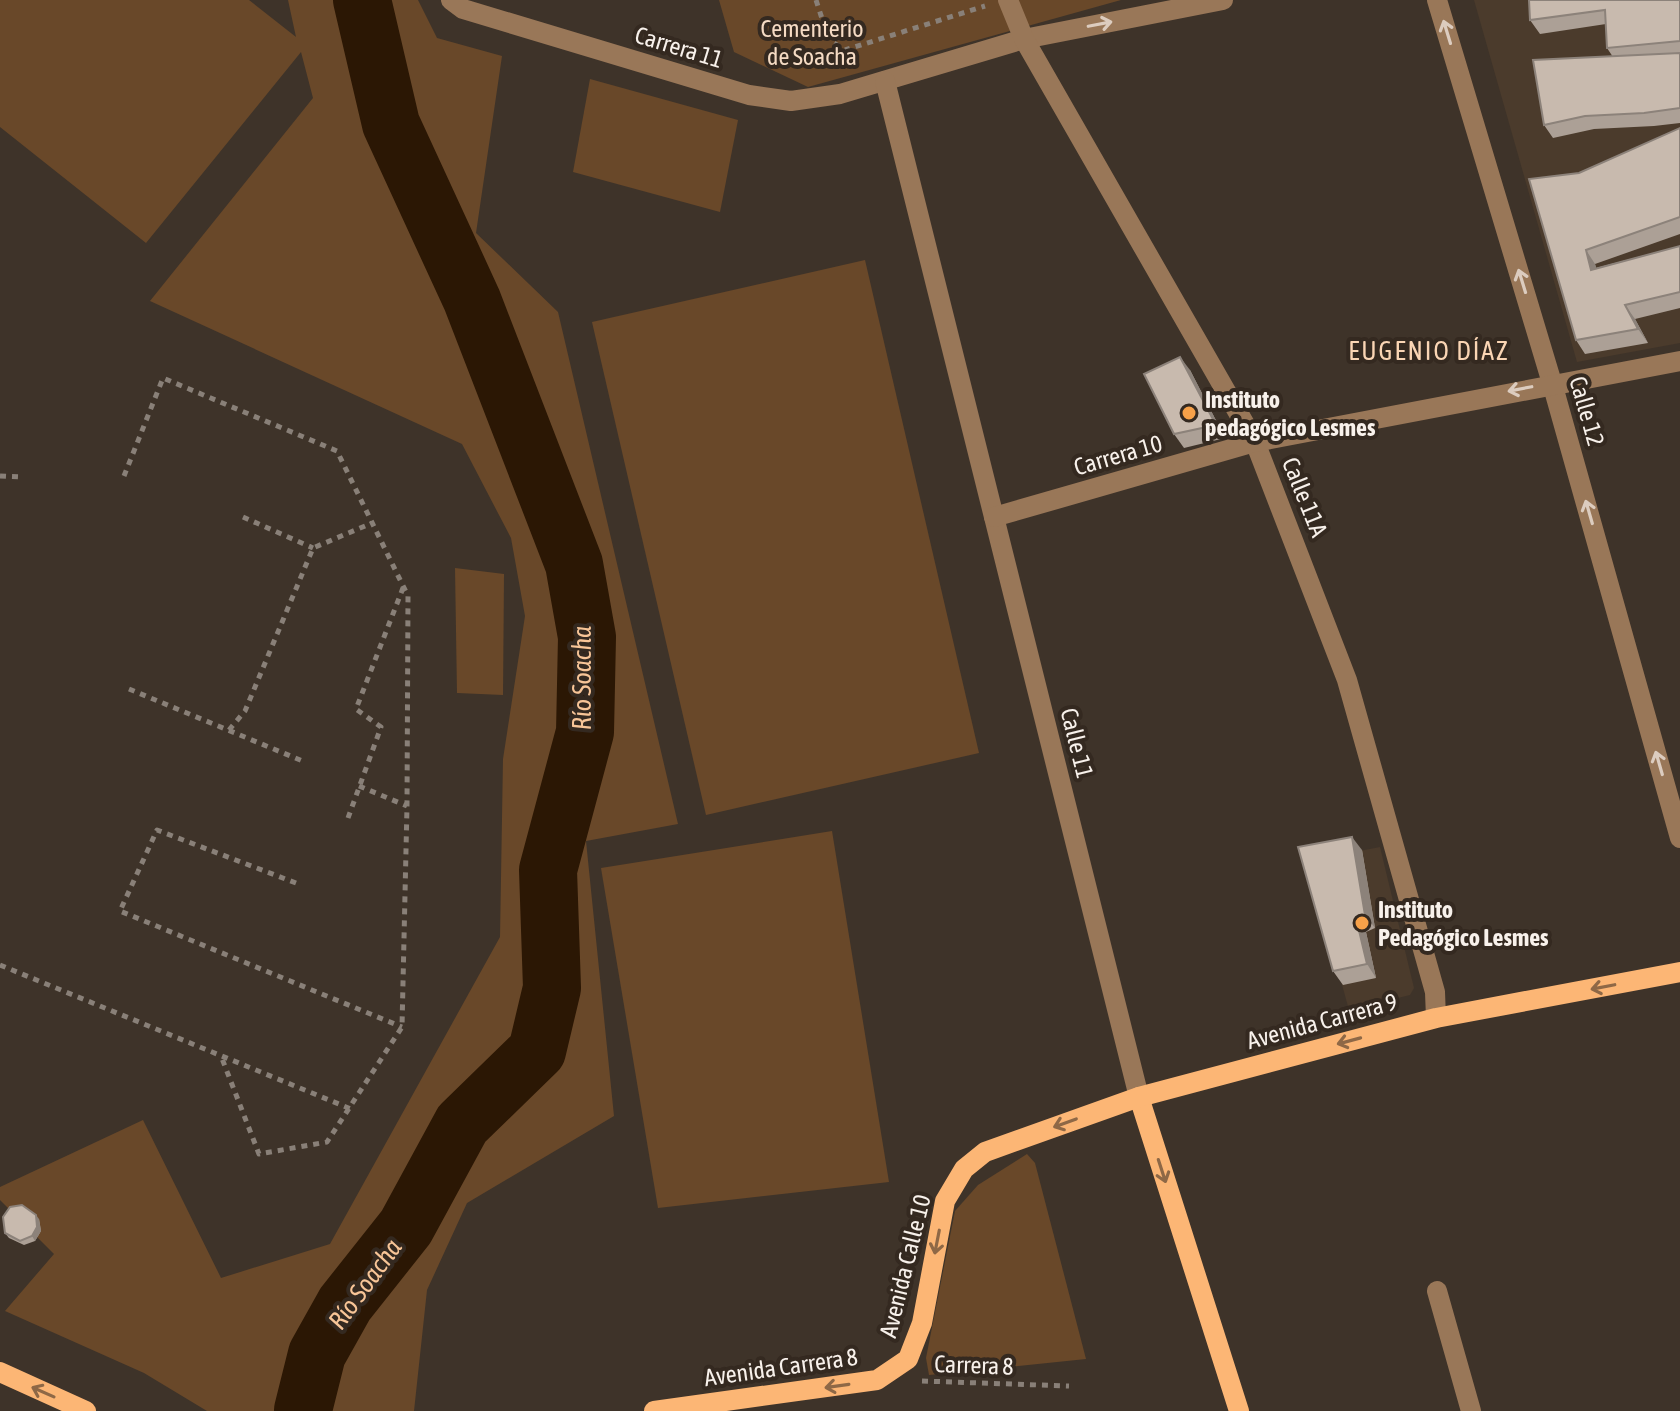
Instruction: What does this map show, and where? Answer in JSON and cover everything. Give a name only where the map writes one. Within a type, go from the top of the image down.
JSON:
[{"type":"main road","name":"Avenida Carrera 9","points":[[985,1152],[1139,1097],[1436,1018],[1680,972]]},
{"type":"main road","name":"Calle 11","points":[[1139,1097],[1239,1411]]},
{"type":"main road","name":"Avenida Calle 10","points":[[908,1359],[922,1323],[945,1201],[964,1169],[985,1152]]},
{"type":"main road","name":"Avenida Carrera 8","points":[[654,1411],[877,1380],[908,1359]]},
{"type":"main road","points":[[0,1372],[86,1411]]},
{"type":"street","name":"Carrera 11","points":[[451,0],[463,9],[749,95],[791,101],[840,94],[1024,39],[1223,0]]},
{"type":"street","name":"Calle 12","points":[[1437,0],[1552,383],[1680,838]]},
{"type":"street","name":"Calle 11A","points":[[998,2],[1024,39],[1255,442],[1347,680],[1435,992],[1436,1018]]},
{"type":"street","name":"Calle 11","points":[[885,81],[1139,1097]]},
{"type":"street","name":"Carrera 10","points":[[994,517],[1255,442],[1680,361]]},
{"type":"street","points":[[1437,1291],[1471,1411]]},
{"type":"path","points":[[816,0],[829,40],[845,50],[998,2]]},
{"type":"path","points":[[124,476],[163,378],[337,451],[408,596],[402,1027],[327,1142],[259,1154],[221,1056]]},
{"type":"path","points":[[0,476],[21,477]]},
{"type":"path","points":[[243,517],[313,548]]},
{"type":"path","points":[[229,730],[245,711],[313,548],[372,523]]},
{"type":"path","points":[[348,818],[381,727],[356,709],[404,587]]},
{"type":"path","points":[[129,689],[305,762]]},
{"type":"path","points":[[359,786],[407,806]]},
{"type":"path","points":[[296,883],[157,830],[120,911],[402,1027]]},
{"type":"path","points":[[0,965],[351,1109]]},
{"type":"path","name":"Carrera 8","points":[[877,1380],[1069,1386]]},
{"type":"shaded area","points":[[1474,0],[1680,0],[1680,343],[1577,362]]},
{"type":"shaded area","name":"Instituto Pedagógico Lesmes","points":[[1380,847],[1414,988],[1410,995],[1349,1010],[1308,861]]},
{"type":"green space","points":[[0,0],[249,0],[296,37],[288,0],[418,0],[437,38],[502,56],[476,233],[558,312],[678,824],[586,841],[614,1116],[467,1203],[427,1290],[414,1411],[207,1411],[144,1373],[5,1311],[54,1254],[0,1200],[0,1187],[143,1120],[221,1278],[330,1244],[500,937],[503,759],[525,616],[511,538],[462,444],[150,301],[313,98],[301,52],[146,243],[0,127]]},
{"type":"green space","name":"Cementerio de Soacha","points":[[719,0],[1121,0],[808,87],[734,52]]},
{"type":"green space","points":[[590,79],[738,120],[720,212],[573,172]]},
{"type":"green space","points":[[865,260],[979,753],[706,815],[592,322]]},
{"type":"green space","points":[[455,568],[504,574],[503,695],[457,693]]},
{"type":"green space","points":[[832,831],[889,1182],[658,1208],[601,868]]},
{"type":"green space","points":[[1027,1154],[1035,1163],[1086,1359],[929,1375],[926,1358],[955,1211],[978,1185]]},
{"type":"building","points":[[1529,0],[1680,0],[1680,41],[1607,48],[1605,10],[1530,20]]},
{"type":"building","points":[[1680,53],[1680,108],[1585,116],[1544,125],[1533,60]]},
{"type":"building","points":[[1680,128],[1680,217],[1586,250],[1591,270],[1680,246],[1680,292],[1625,305],[1638,329],[1576,340],[1529,179],[1579,173]]},
{"type":"building","name":"Instituto pedagógico Lesmes","points":[[1180,357],[1216,425],[1174,434],[1144,374]]},
{"type":"building","points":[[1352,837],[1365,915],[1356,918],[1367,964],[1333,971],[1298,847]]},
{"type":"building","points":[[22,1205],[36,1215],[37,1227],[32,1236],[20,1241],[5,1233],[3,1217],[10,1207]]},
{"type":"waterway","name":"Río Soacha","points":[[303,1410],[317,1354],[345,1304],[406,1227],[462,1124],[537,1051],[552,988],[548,870],[585,732],[587,637],[574,564],[472,300],[391,124],[362,0]]},
{"type":"place","name":"Instituto pedagógico Lesmes","points":[[1189,413]]},
{"type":"place","name":"Instituto Pedagógico Lesmes","points":[[1362,923]]},
{"type":"district","name":"EUGENIO DÍAZ","points":[[1429,351]]}]
